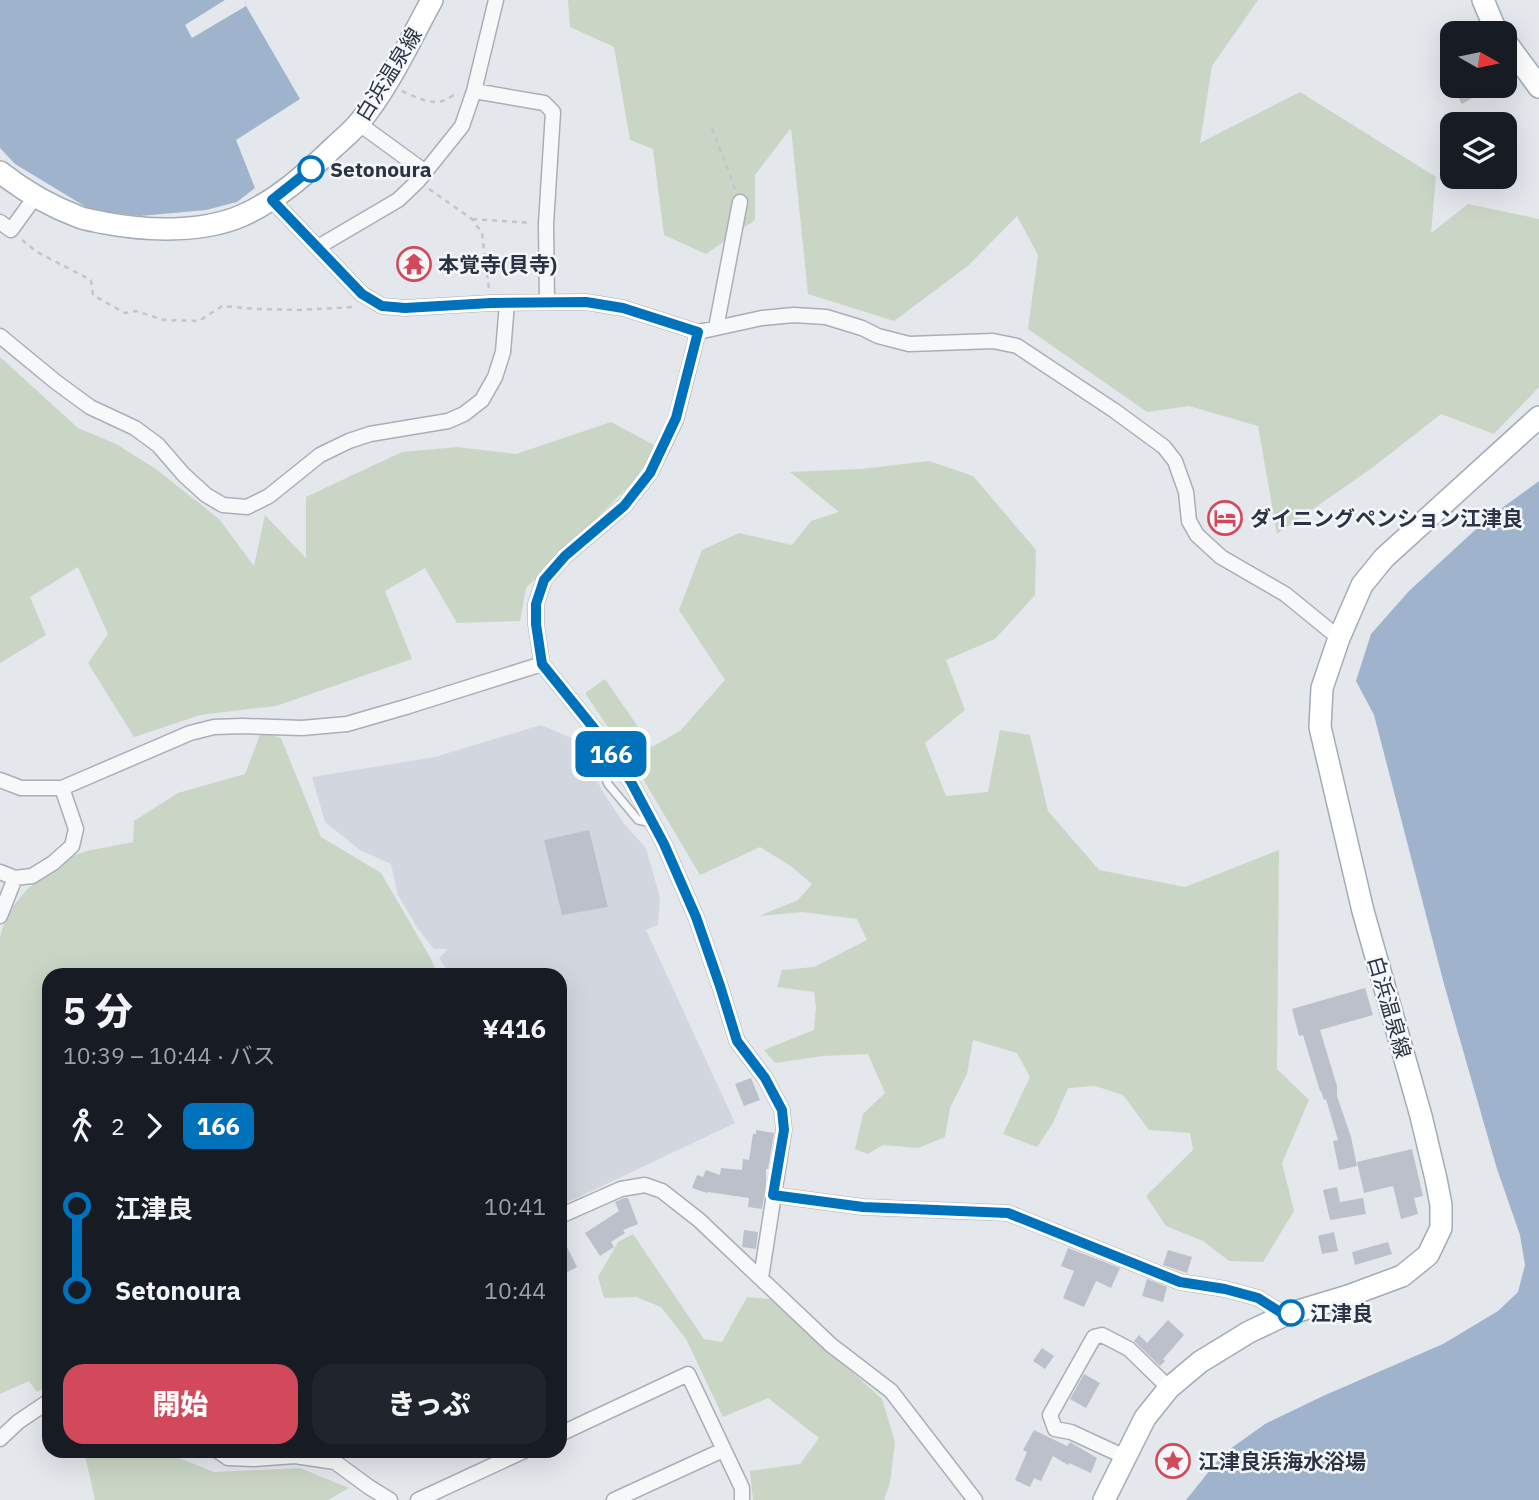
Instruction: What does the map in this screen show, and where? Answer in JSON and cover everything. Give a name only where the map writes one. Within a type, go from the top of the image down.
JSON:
[{"type":"main road","name":"白浜温泉線","points":[[0,172],[35,197],[81,218],[134,229],[215,224],[240,216],[272,200],[311,169],[358,123],[386,83],[432,0]]},
{"type":"main road","points":[[1483,0],[1492,21]]},
{"type":"main road","points":[[1517,57],[1539,87]]},
{"type":"main road","name":"白浜温泉線","points":[[1104,1500],[1145,1418],[1168,1388],[1200,1362],[1248,1332],[1285,1315],[1402,1276],[1428,1255],[1441,1228],[1441,1205],[1421,1116],[1363,911],[1320,727],[1322,688],[1339,638],[1362,585],[1384,558],[1539,417]]},
{"type":"street","points":[[318,247],[398,200],[462,126],[474,90],[496,0]]},
{"type":"street","points":[[474,90],[544,103],[553,113],[546,224],[547,302]]},
{"type":"street","points":[[358,123],[421,176]]},
{"type":"street","points":[[5,226],[35,197]]},
{"type":"street","points":[[272,200],[362,294],[382,306],[405,308],[491,303],[586,302],[623,308],[698,332],[762,318],[794,315],[826,317],[909,344],[993,341],[1017,346],[1164,447],[1175,461],[1186,492],[1189,522],[1197,535],[1221,557],[1285,594],[1339,638]]},
{"type":"street","points":[[716,328],[740,202]]},
{"type":"street","points":[[0,336],[90,407],[135,428],[158,445],[206,495],[223,505],[247,507],[269,496],[320,455],[349,442],[370,434],[448,421],[464,415],[482,400],[495,377],[503,352],[507,303]]},
{"type":"street","points":[[698,332],[676,418],[650,473],[624,506],[565,556],[544,580],[536,604],[536,624],[542,664],[596,731],[631,782],[664,844],[696,917],[737,1041],[765,1078],[782,1110],[784,1130],[761,1278]]},
{"type":"street","points":[[0,780],[21,788],[62,788],[190,733],[214,727],[302,728],[347,724],[542,664]]},
{"type":"street","points":[[0,872],[15,878],[32,876],[53,863],[72,846],[76,830],[62,788]]},
{"type":"street","points":[[0,916],[15,878]]},
{"type":"street","points":[[567,1213],[621,1189],[645,1185],[662,1191],[699,1220],[831,1345],[891,1391],[975,1500]]},
{"type":"street","points":[[773,1195],[863,1207],[1008,1213],[1180,1282],[1225,1289],[1258,1298],[1285,1315]]},
{"type":"street","points":[[1125,1458],[1071,1432],[1055,1429],[1050,1415],[1094,1337],[1102,1335],[1129,1349],[1168,1388]]},
{"type":"street","points":[[567,1431],[688,1374],[742,1488],[742,1500]]},
{"type":"street","points":[[0,1439],[18,1422],[42,1406]]},
{"type":"street","points":[[614,1500],[723,1450]]},
{"type":"street","points":[[228,1458],[268,1458]]},
{"type":"street","points":[[308,1458],[335,1462],[390,1500]]},
{"type":"street","points":[[418,1500],[509,1458]]},
{"type":"path","points":[[386,83],[432,102],[441,102],[466,88],[474,90]]},
{"type":"path","points":[[712,128],[740,202]]},
{"type":"path","points":[[421,176],[472,219],[482,233],[491,303]]},
{"type":"path","points":[[472,219],[546,224]]},
{"type":"path","points":[[5,226],[37,252],[91,280],[93,295],[125,313],[136,311],[164,320],[199,321],[222,306],[299,310],[354,307]]},
{"type":"shaded area","points":[[541,725],[576,740],[603,792],[625,825],[646,848],[660,898],[658,925],[646,930],[735,1123],[567,1203],[567,968],[446,968],[439,958],[448,949],[434,949],[418,929],[398,895],[391,864],[360,850],[325,822],[312,777],[435,757]]},
{"type":"green space","points":[[568,0],[1258,0],[1212,66],[1200,143],[1300,92],[1436,177],[1431,233],[1468,204],[1539,219],[1539,387],[1494,434],[1441,414],[1372,468],[1277,534],[1258,426],[1189,406],[1147,412],[1028,329],[1038,255],[1017,216],[969,265],[894,321],[808,294],[791,128],[755,175],[755,220],[706,254],[664,235],[653,149],[630,140],[614,47],[570,27]]},
{"type":"green space","points":[[0,357],[78,428],[116,444],[156,469],[219,519],[254,566],[265,515],[306,558],[306,497],[402,452],[457,447],[516,454],[611,422],[658,447],[629,486],[526,588],[520,621],[457,623],[425,568],[385,591],[412,659],[276,706],[200,715],[134,737],[88,663],[108,634],[78,567],[30,597],[46,635],[0,663]]},
{"type":"green space","points":[[929,461],[973,476],[1036,550],[1035,595],[995,639],[946,660],[965,710],[925,743],[946,796],[988,792],[1000,730],[1030,735],[1048,811],[1099,870],[1185,887],[1279,850],[1277,1069],[1309,1100],[1282,1163],[1294,1211],[1263,1262],[1229,1261],[1203,1241],[1166,1226],[1146,1196],[1193,1150],[1190,1133],[1149,1130],[1123,1095],[1095,1086],[1068,1088],[1053,1123],[1037,1147],[1003,1134],[1030,1077],[1017,1053],[973,1040],[967,1074],[950,1108],[945,1137],[918,1148],[883,1145],[868,1154],[855,1149],[863,1114],[885,1093],[868,1054],[823,1056],[775,1063],[764,1050],[814,1030],[814,992],[777,987],[782,970],[814,967],[867,940],[857,919],[803,912],[759,916],[798,900],[812,884],[792,867],[760,847],[700,875],[643,779],[585,693],[605,679],[652,747],[680,731],[725,680],[679,610],[702,550],[739,533],[792,545],[811,521],[839,512],[790,472],[861,469]]},
{"type":"green space","points":[[261,732],[281,738],[321,837],[381,873],[435,968],[42,968],[42,1389],[37,1392],[29,1381],[0,1394],[0,937],[7,914],[28,888],[73,856],[133,842],[134,821],[178,793],[245,774]]},
{"type":"green space","points":[[633,1234],[704,1339],[722,1342],[747,1297],[771,1299],[882,1399],[895,1442],[890,1483],[884,1500],[753,1500],[750,1471],[800,1464],[819,1438],[768,1398],[723,1417],[686,1339],[661,1307],[636,1297],[604,1298],[598,1277],[618,1242]]},
{"type":"green space","points":[[86,1458],[179,1458],[214,1472],[300,1468],[349,1488],[328,1500],[95,1500]]},
{"type":"water","points":[[0,0],[245,0],[300,99],[236,140],[255,188],[237,202],[206,210],[140,216],[91,210],[15,164],[0,148]]},
{"type":"water","points":[[1539,481],[1539,1500],[1186,1500],[1223,1454],[1265,1424],[1443,1344],[1498,1311],[1518,1292],[1525,1265],[1520,1235],[1497,1169],[1444,984],[1374,715],[1356,681],[1371,634],[1409,591],[1487,519]]},
{"type":"pier","points":[[225,0],[245,0],[246,6],[192,38],[185,25]]},
{"type":"building","points":[[1458,98],[1472,98],[1462,104]]},
{"type":"building","points":[[589,830],[608,907],[562,915],[544,840]]},
{"type":"building","points":[[1365,988],[1373,1015],[1320,1030],[1357,1166],[1339,1170],[1333,1141],[1338,1140],[1303,1035],[1299,1036],[1292,1009]]},
{"type":"building","points":[[751,1078],[760,1100],[744,1106],[735,1084]]},
{"type":"building","points":[[756,1130],[774,1133],[766,1169],[762,1209],[748,1207],[749,1198],[707,1193],[692,1188],[697,1175],[703,1177],[706,1170],[720,1175],[721,1168],[742,1170],[743,1159],[749,1160]]},
{"type":"building","points":[[1412,1149],[1423,1196],[1414,1198],[1418,1214],[1401,1219],[1393,1186],[1364,1193],[1357,1162]]},
{"type":"building","points":[[1337,1187],[1340,1202],[1363,1198],[1366,1214],[1330,1220],[1323,1190]]},
{"type":"building","points":[[628,1198],[638,1224],[623,1230],[625,1233],[611,1242],[614,1247],[600,1256],[585,1233],[619,1211],[615,1202]]},
{"type":"building","points":[[744,1230],[758,1232],[756,1249],[742,1247]]},
{"type":"building","points":[[1334,1232],[1338,1251],[1322,1254],[1318,1236]]},
{"type":"building","points":[[1388,1242],[1392,1254],[1355,1265],[1352,1252]]},
{"type":"building","points":[[567,1247],[577,1267],[567,1272]]},
{"type":"building","points":[[1068,1248],[1120,1268],[1111,1288],[1096,1281],[1084,1307],[1063,1298],[1074,1271],[1061,1266]]},
{"type":"building","points":[[1168,1250],[1192,1257],[1187,1273],[1163,1265]]},
{"type":"building","points":[[1147,1279],[1167,1287],[1163,1302],[1142,1296]]},
{"type":"building","points":[[1168,1320],[1184,1335],[1160,1366],[1134,1341],[1139,1335],[1147,1343]]},
{"type":"building","points":[[1042,1348],[1054,1356],[1045,1369],[1033,1361]]},
{"type":"building","points":[[1084,1374],[1100,1383],[1086,1408],[1070,1399]]},
{"type":"building","points":[[1034,1430],[1067,1446],[1070,1442],[1097,1458],[1091,1473],[1053,1456],[1041,1481],[1034,1478],[1030,1487],[1015,1480],[1027,1452],[1023,1450]]},
{"type":"bus line","name":"166","points":[[311,169],[272,200],[362,294],[382,306],[405,308],[491,303],[586,302],[623,308],[698,332],[676,418],[650,473],[624,506],[565,556],[544,580],[536,604],[536,624],[542,664],[596,731],[631,782],[664,844],[696,917],[737,1041],[765,1078],[782,1110],[784,1130],[773,1195],[863,1207],[1008,1213],[1180,1282],[1225,1289],[1258,1298],[1285,1315],[1291,1313]]},
{"type":"place","name":"Setonoura","points":[[311,169]]},
{"type":"place","name":"本覚寺(貝寺)","points":[[414,264]]},
{"type":"place","name":"ダイニングペンション江津良","points":[[1225,518]]},
{"type":"place","name":"江津良","points":[[1291,1313]]},
{"type":"place","name":"江津良浜海水浴場","points":[[1173,1461]]}]
